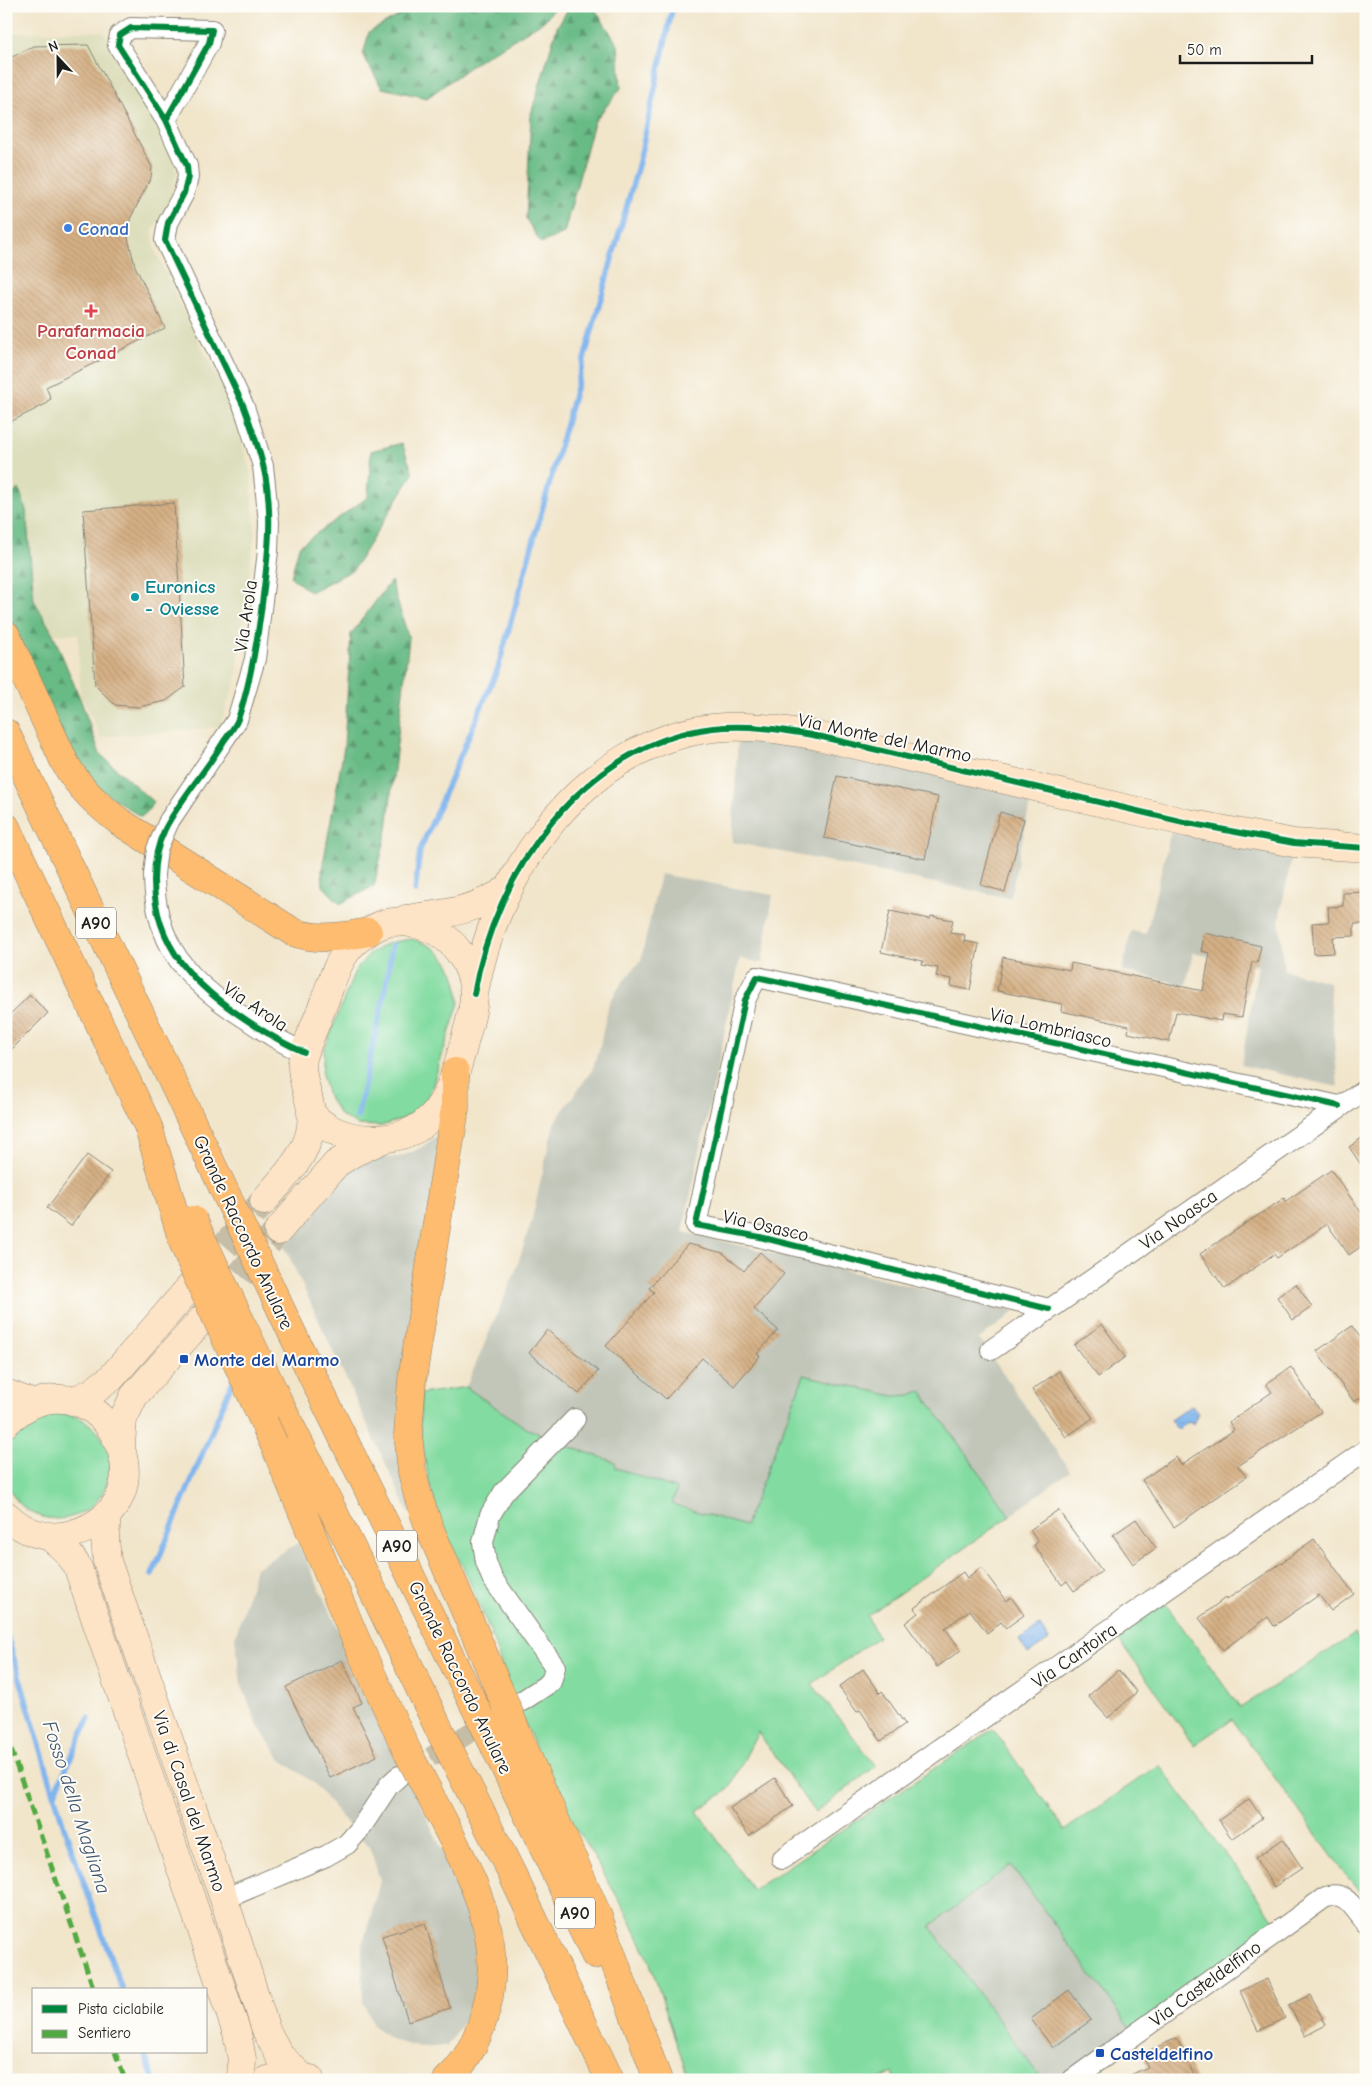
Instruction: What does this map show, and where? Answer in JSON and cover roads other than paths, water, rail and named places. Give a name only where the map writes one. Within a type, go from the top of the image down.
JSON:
[{"type":"highway","points":[[6,635],[65,763],[76,782],[105,810],[120,822],[293,932],[305,936],[334,937],[368,932]]},
{"type":"highway","name":"Grande Raccordo Anulare","points":[[6,733],[314,1378],[478,1713],[506,1740],[657,2080]]},
{"type":"highway","name":"A90","points":[[6,827],[279,1403],[512,1874],[610,2080]]},
{"type":"highway","points":[[455,1072],[455,1109],[412,1380],[408,1420],[409,1447],[415,1484],[429,1526],[512,1700],[506,1740]]},
{"type":"highway","points":[[148,1126],[194,1269],[274,1444],[358,1645],[404,1764],[429,1793],[480,1899],[489,1931],[492,1951],[491,1985],[487,2010],[471,2050],[447,2080]]},
{"type":"main road","name":"Via Monte del Marmo","points":[[382,1139],[406,1134],[427,1121],[445,1098],[455,1072],[472,1011],[486,940],[508,889],[528,854],[553,820],[579,792],[608,769],[635,753],[663,742],[711,729],[740,726],[770,728],[840,741],[1198,825],[1294,843],[1366,848]]},
{"type":"main road","name":"Via Monte del Marmo","points":[[304,1052],[344,957],[349,948],[368,932],[395,920],[482,905],[508,889]]},
{"type":"main road","points":[[395,920],[423,926],[443,935],[465,962],[474,994]]},
{"type":"main road","points":[[264,1201],[303,1152],[310,1129],[311,1113],[302,1069],[304,1052]]},
{"type":"main road","points":[[311,1113],[323,1124],[342,1134],[382,1139]]},
{"type":"main road","points":[[278,1230],[336,1164],[352,1153],[382,1139]]},
{"type":"main road","points":[[72,1401],[91,1392],[112,1378],[191,1286]]},
{"type":"main road","points":[[6,1515],[24,1529],[35,1534],[57,1536],[79,1532],[106,1514],[120,1494],[124,1482],[125,1469],[121,1445],[123,1419],[134,1396],[205,1316]]},
{"type":"main road","points":[[6,1393],[34,1404]]},
{"type":"main road","points":[[6,1423],[18,1413],[34,1404],[56,1400],[72,1401],[102,1417],[116,1434],[121,1445]]},
{"type":"main road","name":"Via di Casal del Marmo","points":[[106,1514],[105,1538],[107,1561],[271,2041],[285,2062],[307,2078]]},
{"type":"main road","name":"Via di Casal del Marmo","points":[[49,1536],[73,1557],[78,1568],[237,2033],[242,2059],[241,2080]]},
{"type":"main road","points":[[268,2080],[278,2077],[307,2078]]},
{"type":"street","name":"Via Arola","points":[[166,120],[209,43],[212,30],[131,28],[120,35],[118,42],[120,50],[166,120],[181,149],[188,171],[184,193],[165,230],[166,245],[244,407],[254,433],[263,466],[270,522],[255,659],[237,720],[170,821],[157,849],[154,874],[155,901],[160,925],[173,952],[212,995],[278,1040],[304,1052]]},
{"type":"street","name":"Via Lombriasco","points":[[757,977],[1339,1106]]},
{"type":"street","name":"Via Osasco","points":[[757,977],[745,1000],[696,1225],[760,1237],[1049,1309]]},
{"type":"street","name":"Via Noasca","points":[[991,1350],[1366,1088]]},
{"type":"street","points":[[512,1700],[550,1682],[555,1674],[555,1667],[492,1578],[485,1557],[484,1533],[490,1515],[504,1492],[575,1419]]},
{"type":"street","name":"Via Cantoira","points":[[782,1859],[1366,1450]]},
{"type":"street","points":[[224,1899],[326,1856],[347,1844],[360,1829],[404,1764]]},
{"type":"street","name":"Via Casteldelfino","points":[[1072,2080],[1314,1904],[1330,1896],[1341,1895],[1366,1924]]},
{"type":"water","points":[[1192,1405],[1198,1413],[1193,1424],[1188,1422],[1178,1430],[1170,1420]]},
{"type":"water","points":[[1040,1626],[1049,1640],[1028,1654],[1019,1640]]},
{"type":"waterway","points":[[415,891],[420,850],[498,668],[639,162],[673,6]]},
{"type":"waterway","points":[[357,1117],[386,987],[392,945]]},
{"type":"waterway","points":[[152,1575],[234,1378]]},
{"type":"waterway","name":"Fosso della Magliana","points":[[6,1632],[64,1827],[121,1988]]},
{"type":"waterway","points":[[54,1795],[89,1718]]},
{"type":"waterway","name":"Fosso della Magliana","points":[[145,2054],[154,2080]]},
{"type":"tunnel","points":[[198,1278],[264,1201]]},
{"type":"tunnel","points":[[213,1307],[278,1231]]},
{"type":"tunnel","points":[[405,1773],[495,1717]]},
{"type":"place","name":"Conad","points":[[68,228]]},
{"type":"place","name":"Parafarmacia Conad","points":[[91,311]]},
{"type":"place","name":"Euronics - Oviesse","points":[[135,597]]},
{"type":"place","name":"Monte del Marmo","points":[[184,1359]]},
{"type":"place","name":"Casteldelfino","points":[[1100,2053]]}]
